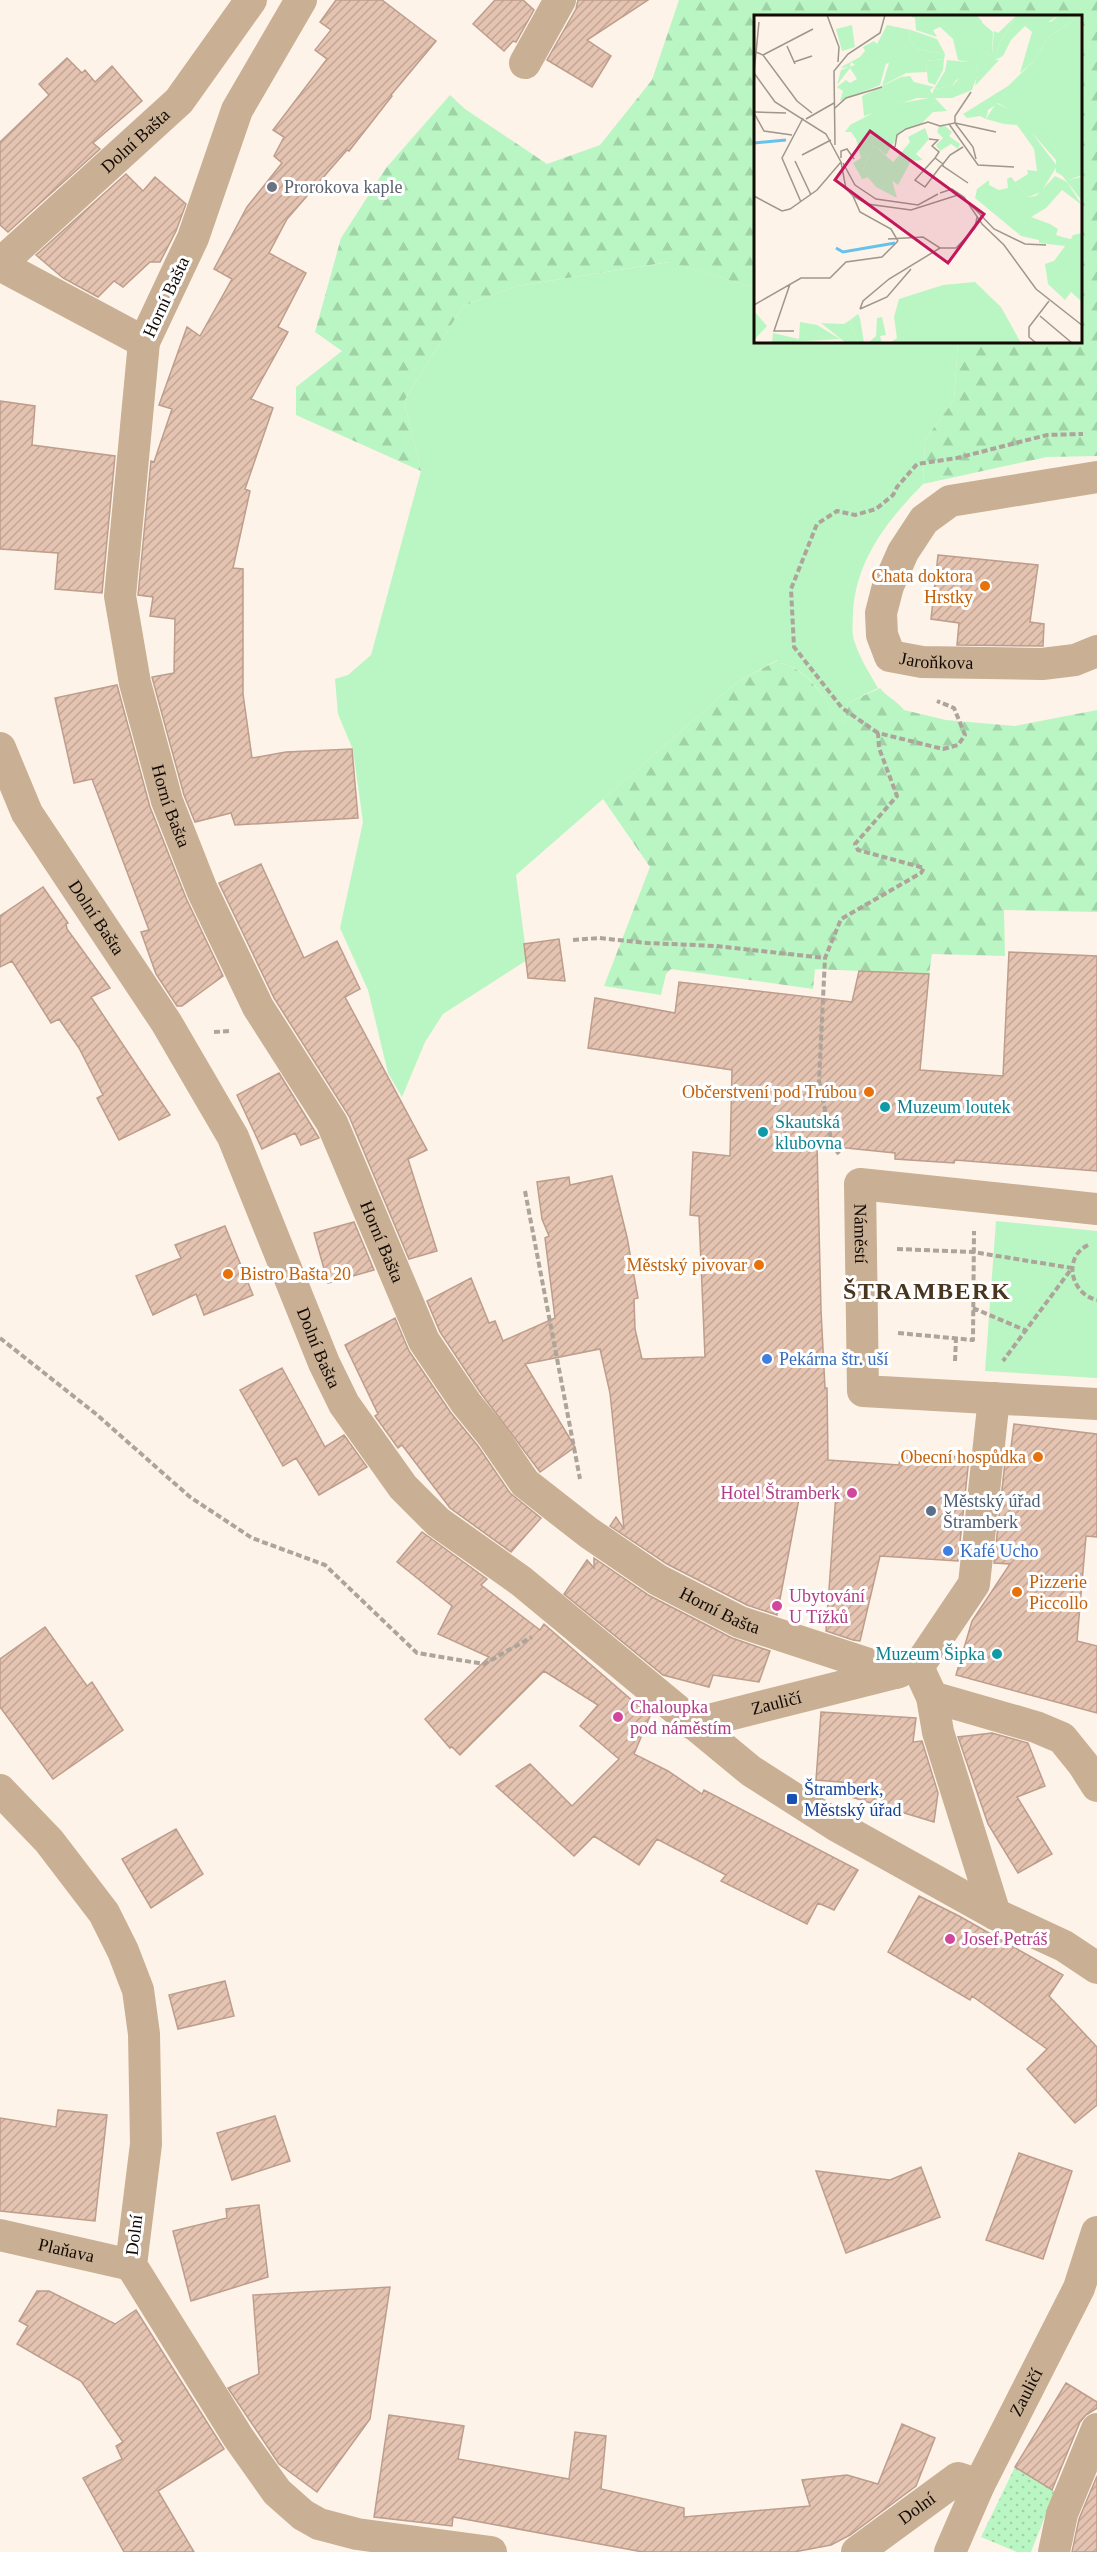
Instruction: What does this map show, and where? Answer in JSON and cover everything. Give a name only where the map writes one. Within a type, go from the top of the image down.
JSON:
[{"type":"street","name":"Dolní Bašta","points":[[0,264],[179,101],[251,0]]},
{"type":"street","name":"Horní Bašta","points":[[302,0],[237,110],[194,238],[144,342],[120,596],[135,682],[167,801],[202,890],[258,1008],[332,1124],[424,1341],[525,1483],[589,1533],[658,1580],[740,1622],[907,1670]]},
{"type":"street","points":[[525,63],[560,0]]},
{"type":"street","points":[[0,264],[144,342]]},
{"type":"street","name":"Jaroňkova","points":[[1097,477],[950,501],[924,520],[903,552],[888,586],[881,613],[882,635],[890,656],[922,662],[1042,664],[1075,660],[1097,651]]},
{"type":"street","name":"Dolní Bašta","points":[[0,748],[27,813],[166,1022],[233,1137],[324,1363],[344,1404],[404,1487],[438,1522],[521,1581],[693,1724]]},
{"type":"street","name":"Náměstí","points":[[1097,1209],[860,1184],[863,1391],[1097,1404]]},
{"type":"street","points":[[994,1398],[974,1584],[907,1670],[932,1697],[1036,1727],[1062,1738],[1097,1786]]},
{"type":"street","name":"Zauličí","points":[[693,1724],[907,1670]]},
{"type":"street","points":[[932,1697],[938,1732],[994,1914]]},
{"type":"street","points":[[693,1724],[751,1771],[792,1799],[994,1914],[1096,1962]]},
{"type":"street","name":"Dolní","points":[[0,1790],[50,1841],[97,1903],[123,1951],[138,1990],[144,2034],[146,2144],[131,2265],[238,2437],[277,2492],[296,2510],[319,2524],[339,2531],[491,2552]]},
{"type":"street","name":"Zauličí","points":[[950,2552],[980,2485],[1088,2297],[1097,2232]]},
{"type":"street","name":"Plaňava","points":[[0,2235],[131,2265]]},
{"type":"street","points":[[1054,2552],[1062,2514],[1097,2429]]},
{"type":"street","name":"Dolní","points":[[857,2552],[957,2478],[980,2485]]},
{"type":"path","points":[[860,1184],[832,1144],[819,1081],[825,958],[841,919],[921,873],[924,868],[858,850],[855,844],[897,796],[879,748],[878,733],[943,749],[958,745],[965,735],[954,708],[934,700]]},
{"type":"path","points":[[573,940],[600,938],[716,946],[825,958]]},
{"type":"path","points":[[211,1027],[214,1032],[233,1031]]},
{"type":"path","points":[[525,1191],[589,1533]]},
{"type":"path","points":[[973,1340],[975,1196]]},
{"type":"path","points":[[994,1398],[994,1372],[1027,1331],[1072,1268],[1078,1253],[1093,1243]]},
{"type":"path","points":[[973,1252],[1072,1268]]},
{"type":"path","points":[[1072,1268],[1074,1282],[1080,1291],[1097,1300]]},
{"type":"path","points":[[973,1308],[1027,1331]]},
{"type":"path","points":[[0,1338],[96,1414],[190,1497],[252,1538],[325,1565],[417,1653],[484,1664],[566,1618]]},
{"type":"green space","points":[[679,0],[1097,0],[1097,456],[1047,457],[923,484],[925,440],[954,400],[958,344],[1082,344],[1082,15],[754,15],[754,288],[669,262],[517,286],[463,306],[404,401],[421,471],[296,415],[296,387],[342,351],[315,332],[341,238],[386,168],[450,95],[465,109],[547,164],[600,145],[652,80]]},
{"type":"green space","points":[[670,262],[754,288],[754,344],[958,344],[954,400],[925,440],[923,484],[876,541],[861,574],[856,592],[853,611],[854,639],[862,661],[878,688],[848,703],[844,725],[808,679],[799,671],[777,660],[736,683],[516,875],[527,960],[443,1014],[425,1042],[402,1097],[388,1073],[368,990],[340,928],[363,822],[353,750],[338,714],[335,679],[348,675],[371,655],[421,471],[404,401],[463,306],[517,286]]},
{"type":"green space","points":[[778,660],[779,663],[799,671],[808,679],[844,724],[848,703],[880,688],[904,710],[946,720],[1015,726],[1097,710],[1097,912],[1004,910],[1005,956],[932,954],[929,974],[815,969],[813,989],[671,969],[666,974],[661,995],[604,986],[650,867],[603,799],[736,683]]},
{"type":"green space","points":[[996,1221],[1097,1231],[1097,1378],[985,1371]]},
{"type":"green space","points":[[1015,2467],[1055,2491],[1031,2552],[1017,2552],[981,2537]]},
{"type":"building","points":[[336,0],[382,0],[436,41],[349,151],[347,150],[287,219],[269,253],[306,273],[278,327],[288,332],[251,399],[273,408],[245,489],[250,491],[233,568],[243,569],[243,694],[252,758],[286,752],[352,749],[358,818],[235,825],[231,813],[195,822],[184,795],[152,677],[174,673],[175,619],[150,616],[153,597],[138,595],[151,461],[154,462],[172,409],[159,405],[187,327],[200,336],[232,279],[214,269],[247,207],[282,163],[274,156],[284,137],[273,130],[327,59],[315,50],[331,30],[320,22]]},
{"type":"building","points":[[495,0],[523,0],[534,10],[516,42],[513,41],[504,51],[473,24]]},
{"type":"building","points":[[578,0],[648,0],[587,40],[611,56],[592,87],[547,60],[576,9]]},
{"type":"building","points":[[67,58],[82,73],[85,70],[95,82],[112,66],[142,101],[93,143],[100,149],[8,232],[0,225],[0,142],[49,95],[39,84]]},
{"type":"building","points":[[126,174],[143,191],[155,177],[186,204],[176,231],[160,262],[150,262],[123,287],[114,281],[98,297],[63,278],[36,255]]},
{"type":"building","points":[[0,401],[35,406],[32,445],[115,456],[102,593],[55,589],[58,553],[0,549]]},
{"type":"building","name":"Chata doktora Hrstky","points":[[938,555],[1038,565],[1030,622],[1044,624],[1043,646],[957,645],[959,623],[931,619]]},
{"type":"building","points":[[117,685],[150,807],[186,898],[223,976],[182,1006],[177,1006],[156,974],[141,932],[149,930],[92,779],[74,783],[55,698]]},
{"type":"building","points":[[261,864],[304,958],[337,941],[360,989],[345,997],[427,1150],[408,1159],[437,1251],[409,1259],[349,1116],[274,998],[219,883]]},
{"type":"building","points":[[43,887],[68,923],[66,924],[67,929],[110,988],[91,997],[170,1115],[119,1140],[97,1098],[103,1095],[79,1048],[59,1019],[51,1023],[12,961],[0,967],[0,916]]},
{"type":"building","points":[[559,939],[565,981],[528,978],[524,944]]},
{"type":"building","points":[[1009,952],[1097,956],[1097,1171],[955,1160],[954,1163],[895,1159],[895,1153],[817,1145],[828,1460],[899,1465],[901,1451],[969,1458],[958,1561],[880,1556],[860,1641],[853,1640],[826,1631],[836,1493],[801,1488],[777,1615],[747,1605],[667,1564],[610,1526],[616,1517],[624,1529],[610,1393],[600,1349],[525,1364],[575,1447],[540,1472],[480,1392],[440,1332],[427,1301],[471,1278],[489,1323],[495,1321],[503,1341],[555,1318],[545,1238],[549,1236],[542,1219],[537,1182],[569,1177],[570,1185],[612,1176],[627,1237],[638,1298],[634,1299],[635,1329],[642,1359],[705,1357],[699,1216],[690,1215],[693,1152],[730,1156],[732,1070],[588,1048],[595,998],[675,1013],[679,982],[852,1002],[859,971],[929,974],[920,1070],[1003,1076]]},
{"type":"building","points":[[279,1073],[319,1138],[301,1145],[295,1133],[262,1149],[237,1095]]},
{"type":"building","points":[[354,1222],[374,1270],[328,1283],[314,1233]]},
{"type":"building","points":[[225,1226],[253,1295],[204,1315],[196,1294],[153,1315],[136,1276],[181,1258],[175,1245]]},
{"type":"building","points":[[395,1318],[409,1351],[451,1413],[478,1446],[510,1493],[541,1518],[511,1552],[450,1508],[402,1445],[398,1448],[375,1416],[378,1414],[345,1345]]},
{"type":"building","points":[[282,1368],[325,1447],[344,1435],[367,1467],[319,1495],[296,1458],[283,1466],[240,1390]]},
{"type":"building","points":[[1014,1424],[1097,1434],[1097,1537],[1086,1536],[1077,1641],[1097,1646],[1097,1713],[956,1675],[972,1621],[1010,1564],[994,1563],[1005,1462],[1009,1463]]},
{"type":"building","points":[[422,1532],[487,1579],[481,1585],[540,1630],[544,1624],[650,1716],[634,1754],[668,1771],[702,1794],[704,1790],[858,1870],[834,1910],[818,1903],[807,1924],[721,1881],[726,1875],[657,1839],[639,1865],[594,1836],[574,1856],[496,1786],[530,1764],[572,1806],[619,1759],[580,1726],[598,1705],[544,1671],[460,1755],[452,1747],[450,1748],[425,1719],[489,1657],[438,1634],[452,1606],[397,1562]]},
{"type":"building","points":[[594,1558],[650,1596],[732,1638],[770,1651],[759,1682],[713,1675],[709,1687],[663,1675],[564,1594],[587,1560],[594,1568]]},
{"type":"building","points":[[45,1627],[87,1686],[92,1682],[123,1730],[53,1779],[0,1707],[0,1659]]},
{"type":"building","points":[[821,1712],[916,1718],[913,1742],[922,1741],[938,1793],[934,1822],[851,1797],[853,1783],[816,1780]]},
{"type":"building","points":[[992,1733],[1028,1743],[1045,1786],[1017,1797],[1052,1854],[1018,1873],[988,1824],[958,1737]]},
{"type":"building","points":[[176,1829],[203,1874],[151,1908],[122,1859]]},
{"type":"building","points":[[919,1896],[1063,1975],[1049,1996],[1097,2047],[1097,2105],[1075,2123],[1027,2069],[1047,2049],[972,1996],[970,2000],[888,1952]]},
{"type":"building","points":[[225,1981],[234,2016],[178,2029],[169,1995]]},
{"type":"building","points":[[58,2110],[107,2115],[95,2221],[0,2211],[0,2118],[56,2127]]},
{"type":"building","points":[[275,2116],[290,2161],[232,2180],[217,2133]]},
{"type":"building","points":[[1019,2153],[1072,2171],[1043,2259],[986,2240]]},
{"type":"building","points":[[921,2167],[940,2217],[846,2253],[816,2171],[890,2180]]},
{"type":"building","points":[[259,2205],[268,2277],[191,2301],[173,2231],[227,2218],[226,2209]]},
{"type":"building","points":[[390,2287],[370,2419],[317,2492],[279,2464],[228,2388],[259,2374],[253,2295]]},
{"type":"building","points":[[37,2291],[49,2291],[115,2324],[136,2310],[224,2449],[158,2491],[194,2552],[124,2552],[83,2478],[122,2459],[116,2446],[123,2442],[81,2381],[17,2344],[28,2326],[19,2321]]},
{"type":"building","points":[[1066,2383],[1097,2402],[1097,2408],[1080,2422],[1052,2490],[1015,2467]]},
{"type":"building","points":[[389,2415],[464,2426],[458,2459],[569,2479],[575,2432],[606,2436],[601,2489],[684,2508],[684,2517],[810,2506],[802,2480],[847,2475],[878,2484],[902,2424],[935,2438],[916,2486],[850,2535],[831,2545],[794,2552],[643,2552],[453,2517],[452,2526],[374,2517]]},
{"type":"building","points":[[1097,2476],[1097,2552],[1072,2552],[1079,2519]]},
{"type":"place","name":"Prorokova kaple","points":[[272,187]]},
{"type":"place","name":"Chata doktora Hrstky","points":[[985,586]]},
{"type":"place","name":"Občerstvení pod Trúbou","points":[[869,1092]]},
{"type":"place","name":"Muzeum loutek","points":[[885,1107]]},
{"type":"place","name":"Skautská klubovna","points":[[763,1132]]},
{"type":"place","name":"Městský pivovar","points":[[759,1265]]},
{"type":"place","name":"Bistro Bašta 20","points":[[228,1274]]},
{"type":"place","name":"Pekárna štr. uší","points":[[767,1359]]},
{"type":"place","name":"Obecní hospůdka","points":[[1038,1457]]},
{"type":"place","name":"Hotel Štramberk","points":[[852,1493]]},
{"type":"place","name":"Městský úřad Štramberk","points":[[931,1511]]},
{"type":"place","name":"Kafé Ucho","points":[[948,1551]]},
{"type":"place","name":"Pizzerie Piccollo","points":[[1017,1592]]},
{"type":"place","name":"Ubytování U Tížků","points":[[777,1606]]},
{"type":"place","name":"Muzeum Šipka","points":[[997,1654]]},
{"type":"place","name":"Chaloupka pod náměstím","points":[[618,1717]]},
{"type":"place","name":"Štramberk, Městský úřad","points":[[792,1799]]},
{"type":"place","name":"Josef Petráš","points":[[950,1939]]},
{"type":"district","name":"ŠTRAMBERK","points":[[927,1291]]}]
